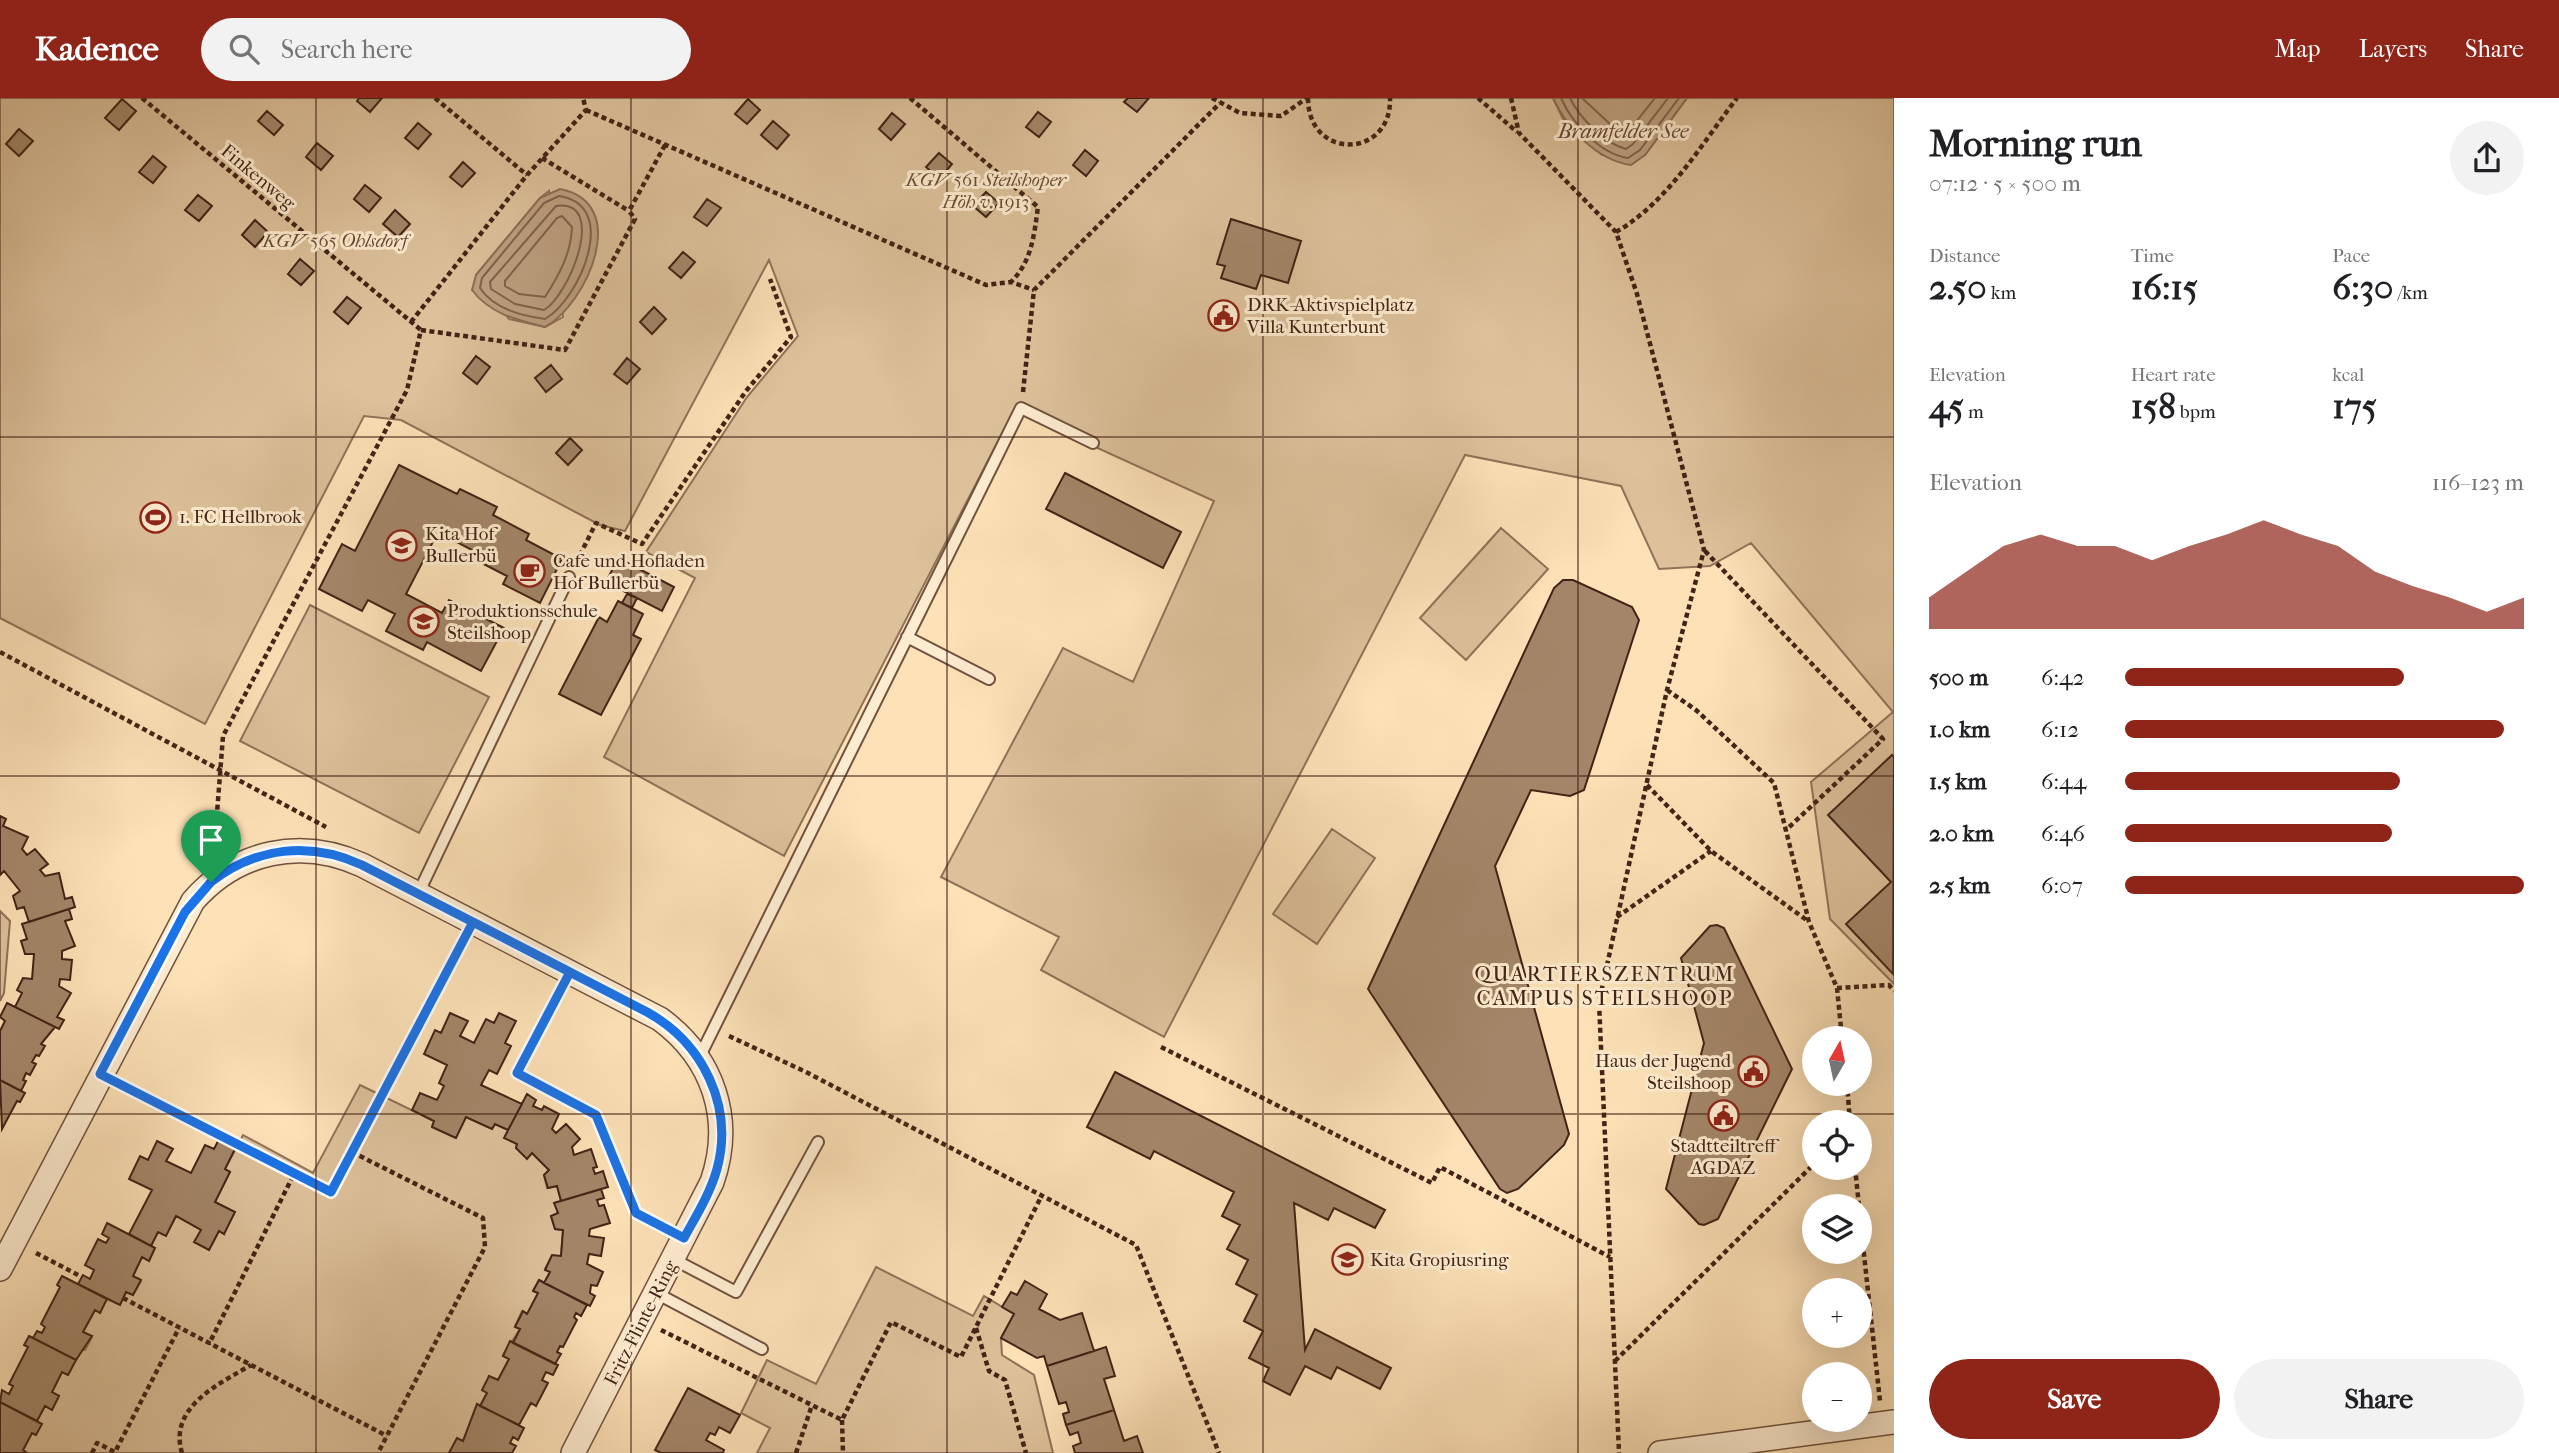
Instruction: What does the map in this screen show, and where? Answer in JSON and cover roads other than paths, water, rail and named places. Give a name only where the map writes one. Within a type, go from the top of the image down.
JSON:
[{"type":"street","name":"Fritz-Flinte-Ring","points":[[0,1269],[185,912],[211,882],[233,867],[258,857],[284,851],[311,850],[350,859],[660,1019],[682,1037],[699,1058],[717,1098],[721,1141],[712,1182],[573,1453]]},
{"type":"street","points":[[1660,1453],[1889,1422]]},
{"type":"lane","points":[[699,1058],[1021,408],[1093,443]]},
{"type":"lane","points":[[418,894],[569,577]]},
{"type":"lane","points":[[907,637],[989,679]]},
{"type":"lane","points":[[679,1249],[736,1292],[818,1142]]},
{"type":"lane","points":[[656,1293],[762,1349]]},
{"type":"water","name":"Bramfelder See","points":[[1553,98],[1687,98],[1645,155],[1631,165],[1606,157],[1584,141],[1566,120]]},
{"type":"water","points":[[560,189],[582,198],[594,213],[598,233],[595,255],[587,277],[561,315],[545,327],[514,319],[496,310],[472,290],[476,275],[540,198]]},
{"type":"place","name":"DRK-Aktivspielplatz Villa Kunterbunt","points":[[1224,316]]},
{"type":"place","name":"1. FC Hellbrook","points":[[156,517]]},
{"type":"place","name":"Kita Hof Bullerbü","points":[[402,545]]},
{"type":"place","name":"Cafe und Hofladen Hof Bullerbü","points":[[530,572]]},
{"type":"place","name":"Produktionsschule Steilshoop","points":[[424,622]]},
{"type":"place","name":"Haus der Jugend Steilshoop","points":[[1754,1072]]},
{"type":"place","name":"Stadtteiltreff AGDAZ","points":[[1723,1115]]},
{"type":"place","name":"Kita Gropiusring","points":[[1347,1260]]},
{"type":"district","name":"QUARTIERSZENTRUM CAMPUS STEILSHOOP","points":[[1605,986]]},
{"type":"park label","name":"KGV 561 Steilshoper Höh v. 1913","points":[[986,191]]},
{"type":"park label","name":"KGV 565 Ohlsdorf","points":[[335,241]]}]
